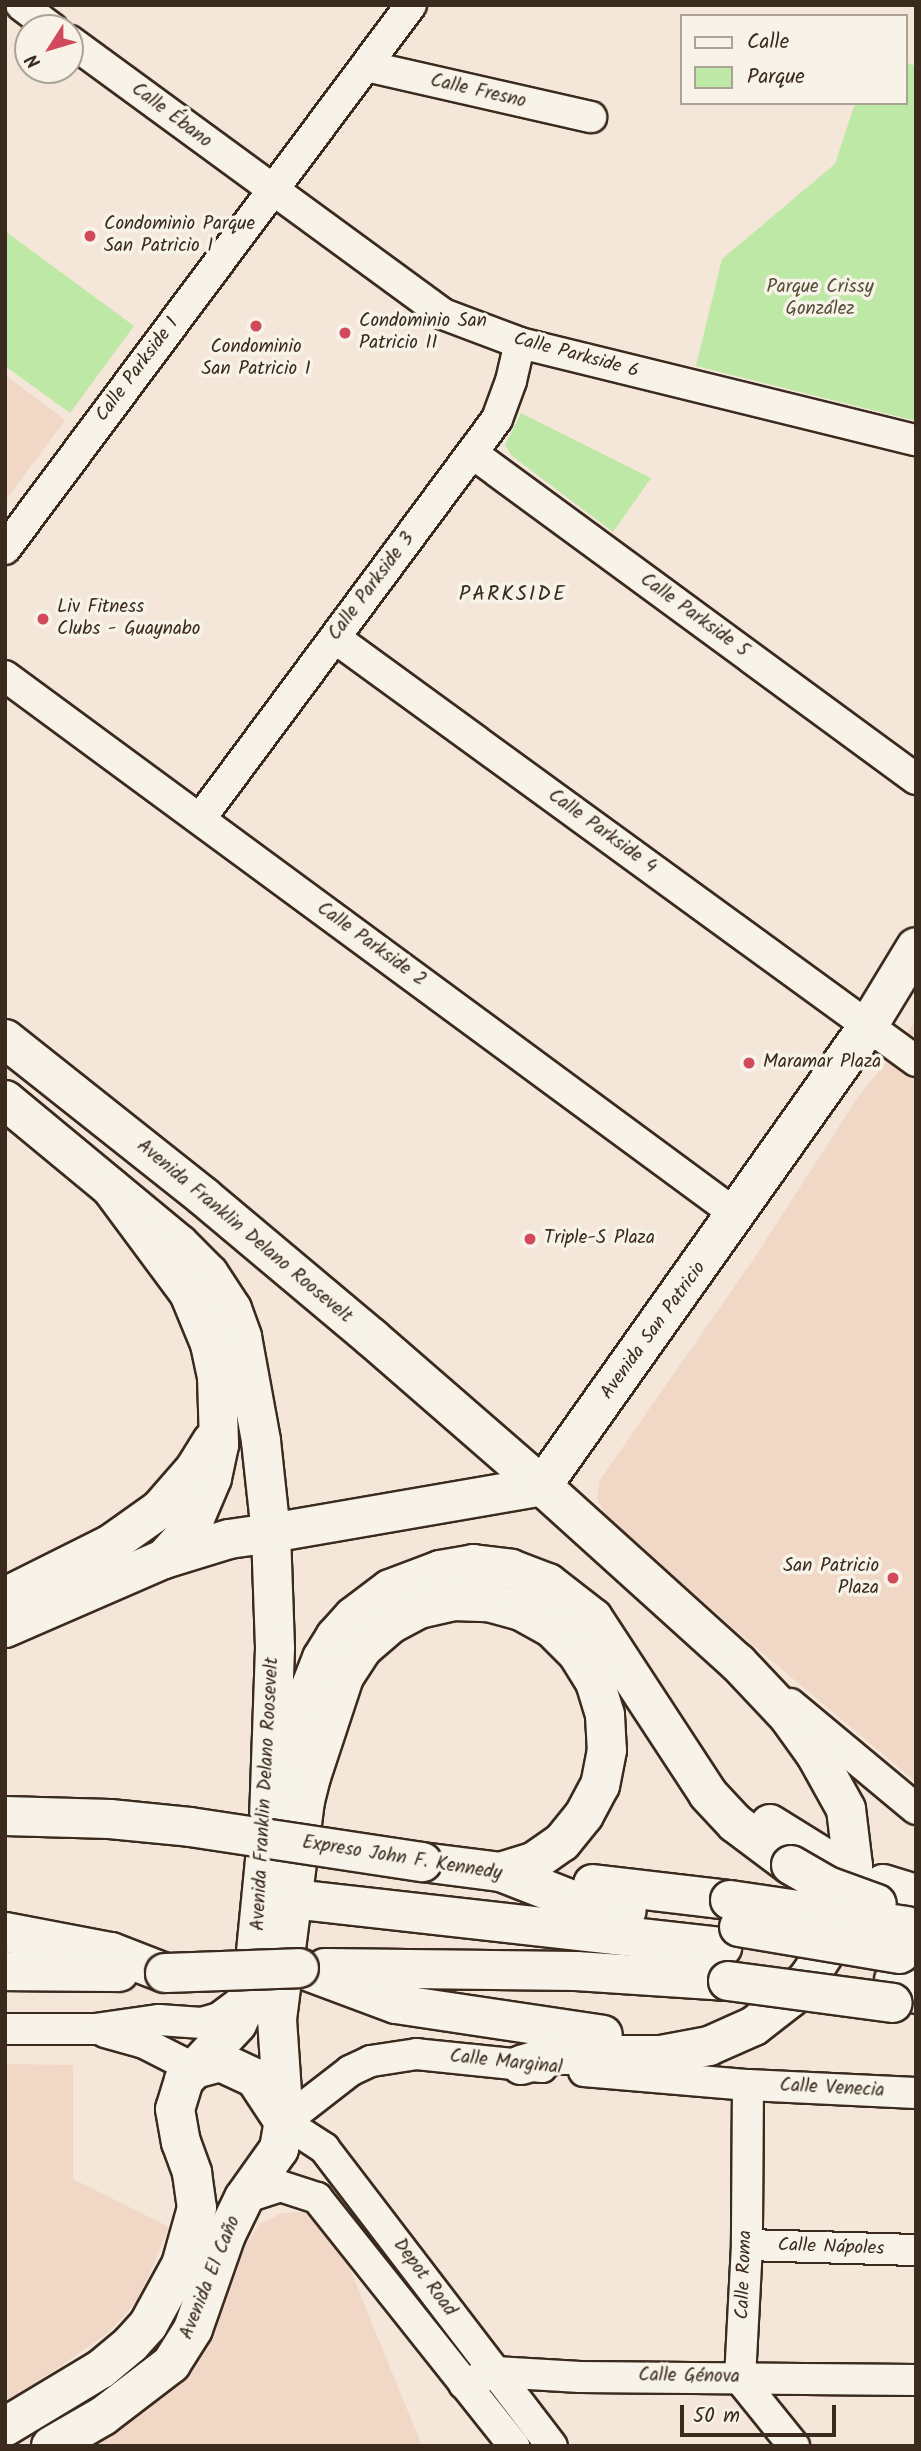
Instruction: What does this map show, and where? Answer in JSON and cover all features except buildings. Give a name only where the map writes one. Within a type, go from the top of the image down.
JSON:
[{"type":"main road","name":"Avenida San Patricio","points":[[542,1486],[737,1215],[868,1026],[916,947]]},
{"type":"main road","name":"Avenida Franklin Delano Roosevelt","points":[[5,1039],[204,1197],[542,1486],[738,1663],[788,1716],[838,1790],[846,1810],[853,1866],[849,1905],[843,1926],[830,1947],[790,1998],[754,2026]]},
{"type":"main road","name":"Avenida Franklin Delano Roosevelt","points":[[5,1100],[179,1244],[209,1274],[232,1309],[242,1338],[250,1376],[271,1533],[275,1648],[269,1819],[252,1993],[237,2024],[195,2069]]},
{"type":"main road","points":[[111,1188],[189,1293],[210,1344],[217,1376],[220,1427],[215,1467],[202,1508],[190,1530],[164,1559]]},
{"type":"main road","points":[[5,1597],[111,1545],[160,1509],[194,1470],[220,1427]]},
{"type":"main road","points":[[5,1628],[164,1559],[229,1539],[542,1486]]},
{"type":"main road","points":[[269,1819],[288,1784],[305,1701],[322,1658],[335,1637],[353,1618],[390,1589],[440,1570],[473,1564],[511,1569],[548,1583],[593,1618],[708,1794],[726,1813],[808,1862],[825,1885],[883,1907],[906,1953]]},
{"type":"main road","points":[[5,1641],[78,1595]]},
{"type":"main road","name":"Avenida El Caño","points":[[51,2446],[103,2416],[171,2364],[194,2329],[226,2235],[244,2198],[279,2149],[284,2122],[278,2020],[305,1801],[344,1677],[363,1648],[389,1625],[419,1609],[453,1601],[488,1602],[522,1611],[552,1628],[577,1653],[595,1682],[605,1716],[607,1750],[602,1773],[584,1815],[562,1842],[533,1862],[500,1872]]},
{"type":"main road","name":"Expreso John F. Kennedy","points":[[5,1816],[110,1819],[190,1827],[500,1872],[726,1938]]},
{"type":"main road","points":[[293,1899],[906,1953]]},
{"type":"main road","points":[[5,1932],[111,1952],[165,1973]]},
{"type":"main road","points":[[6,1971],[165,1973],[299,1968],[576,1971],[726,1938],[906,1953]]},
{"type":"main road","points":[[299,1968],[396,2004],[571,2032],[644,2039],[682,2039],[754,2026]]},
{"type":"main road","points":[[521,2065],[554,2055],[628,2057],[687,2052],[709,2046],[754,2026]]},
{"type":"main road","points":[[195,2069],[221,2062],[255,2078],[284,2122]]},
{"type":"main road","name":"Avenida El Caño","points":[[5,2427],[101,2369],[148,2325],[162,2301],[181,2265],[197,2208],[192,2173],[181,2142],[175,2109],[184,2080],[195,2069]]},
{"type":"street","name":"Calle Parkside 1","points":[[5,549],[411,5]]},
{"type":"street","name":"Calle Ébano","points":[[84,51],[272,191]]},
{"type":"street","name":"Calle Fresno","points":[[366,66],[591,117]]},
{"type":"street","name":"Calle Parkside 6","points":[[272,191],[443,314],[520,344],[916,440]]},
{"type":"street","name":"Calle Parkside 3","points":[[200,819],[497,419],[511,381],[520,344]]},
{"type":"street","name":"Calle Parkside 5","points":[[472,453],[916,779]]},
{"type":"street","name":"Calle Parkside 4","points":[[335,638],[916,1061]]},
{"type":"street","name":"Calle Parkside 2","points":[[5,676],[737,1215]]},
{"type":"street","points":[[738,1663],[916,1809]]},
{"type":"street","points":[[5,2029],[95,2029],[159,2021],[202,2023],[219,2018],[252,1993]]},
{"type":"street","points":[[95,2029],[144,2043],[195,2069]]},
{"type":"street","name":"Calle Marginal","points":[[284,2122],[350,2071],[371,2061],[417,2054],[748,2085]]},
{"type":"street","name":"Calle Venecia","points":[[748,2085],[916,2093]]},
{"type":"street","name":"Calle Roma","points":[[740,2379],[747,2245],[748,2085]]},
{"type":"street","name":"Depot Road","points":[[284,2122],[324,2148],[552,2446]]},
{"type":"street","name":"Depot Road","points":[[244,2198],[280,2186],[317,2198],[514,2446]]},
{"type":"street","name":"Calle Nápoles","points":[[747,2245],[916,2250]]},
{"type":"street","name":"Calle Génova","points":[[464,2384],[495,2372],[580,2377],[916,2380]]},
{"type":"street","points":[[740,2379],[794,2446]]},
{"type":"shaded area","points":[[5,375],[65,420],[5,501]]},
{"type":"shaded area","points":[[916,1017],[916,1782],[753,1645],[607,1517],[597,1499],[600,1480],[757,1254],[858,1097],[906,1037]]},
{"type":"shaded area","points":[[5,2064],[73,2065],[73,2179],[169,2227],[139,2299],[109,2332],[5,2405]]},
{"type":"shaded area","points":[[303,2212],[323,2226],[341,2247],[422,2446],[88,2446],[162,2394],[208,2345],[239,2254],[260,2224],[282,2213]]},
{"type":"green space","name":"Parque Crissy González","points":[[907,63],[916,66],[916,421],[696,366],[722,259],[835,164],[854,105],[907,105]]},
{"type":"green space","points":[[5,231],[134,326],[70,413],[5,366]]},
{"type":"green space","points":[[521,413],[651,478],[613,532],[512,456],[505,445]]},
{"type":"place","name":"Condominio Parque San Patricio I","points":[[90,236]]},
{"type":"place","name":"Condominio San Patricio I","points":[[256,326]]},
{"type":"place","name":"Condominio San Patricio II","points":[[345,333]]},
{"type":"place","name":"Liv Fitness Clubs - Guaynabo","points":[[43,619]]},
{"type":"place","name":"Maramar Plaza","points":[[749,1063]]},
{"type":"place","name":"Triple-S Plaza","points":[[530,1239]]},
{"type":"place","name":"San Patricio Plaza","points":[[893,1578]]},
{"type":"district","name":"PARKSIDE","points":[[513,595]]}]
